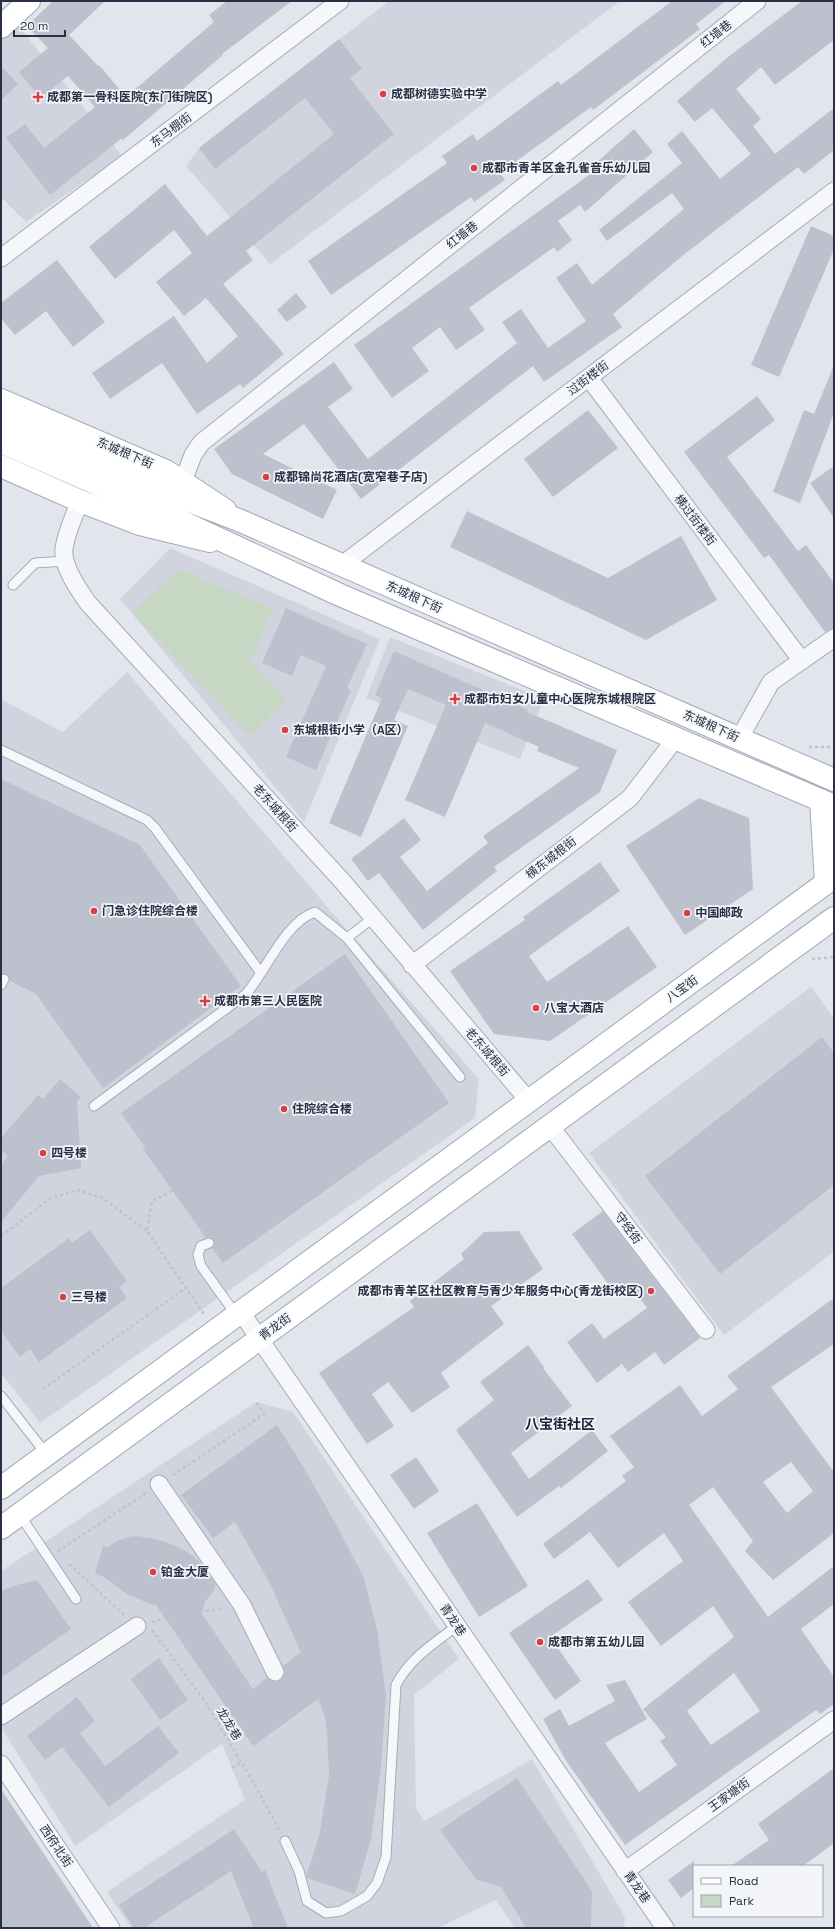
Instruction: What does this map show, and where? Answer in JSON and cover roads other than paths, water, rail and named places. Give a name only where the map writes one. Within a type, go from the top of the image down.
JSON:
[{"type":"main road","points":[[1,27],[29,1]]},
{"type":"main road","name":"东城根下街","points":[[1,400],[166,471],[241,521],[834,780]]},
{"type":"main road","points":[[1,421],[161,490],[241,521]]},
{"type":"main road","points":[[1,442],[150,507],[233,546]]},
{"type":"main road","name":"东城根下街","points":[[1,466],[80,501],[140,524],[233,546],[340,595],[827,803]]},
{"type":"main road","points":[[827,803],[830,880]]},
{"type":"main road","name":"八宝街","points":[[529,1101],[830,880]]},
{"type":"main road","points":[[550,1126],[834,918]]},
{"type":"main road","points":[[1,1488],[529,1101]]},
{"type":"main road","name":"青龙街","points":[[1,1528],[550,1126]]},
{"type":"street","name":"东马棚街","points":[[1,258],[340,1]]},
{"type":"street","name":"红墙巷","points":[[183,481],[193,456],[201,442],[757,1]]},
{"type":"street","name":"过街楼街","points":[[342,565],[834,191]]},
{"type":"street","name":"横过街楼街","points":[[589,378],[802,661]]},
{"type":"street","name":"老东城根街","points":[[80,501],[64,550],[66,561],[75,584],[88,603],[343,882],[529,1101]]},
{"type":"street","points":[[738,739],[771,682],[834,638]]},
{"type":"street","name":"横东城根街","points":[[412,965],[630,798],[676,738]]},
{"type":"street","name":"守经街","points":[[550,1126],[706,1330]]},
{"type":"street","name":"青龙巷","points":[[241,1312],[665,1928]]},
{"type":"street","points":[[159,1484],[242,1605],[275,1672]]},
{"type":"street","points":[[1,1716],[144,1628]]},
{"type":"street","name":"王家塘街","points":[[625,1871],[834,1720]]},
{"type":"street","name":"西府北街","points":[[1,1764],[111,1928]]},
{"type":"lane","points":[[13,584],[35,563],[66,561]]},
{"type":"lane","points":[[1,750],[147,820],[155,828],[261,973]]},
{"type":"lane","points":[[94,1106],[246,994],[256,982],[290,930],[305,915],[315,912],[347,938],[460,1077]]},
{"type":"lane","points":[[347,938],[374,918]]},
{"type":"lane","points":[[209,1243],[202,1246],[198,1255],[201,1266],[232,1309],[241,1312]]},
{"type":"lane","points":[[1,1396],[47,1454]]},
{"type":"lane","points":[[20,1515],[76,1599]]},
{"type":"lane","points":[[285,1841],[299,1871],[307,1900],[326,1912],[341,1911],[367,1896],[372,1890],[377,1883],[386,1857],[396,1686],[404,1670],[421,1654],[457,1626]]},
{"type":"place","name":"成都树德实验中学","points":[[383,94]]},
{"type":"place","name":"成都第一骨科医院(东门街院区)","points":[[38,97]]},
{"type":"place","name":"成都市青羊区金孔雀音乐幼儿园","points":[[474,168]]},
{"type":"place","name":"成都锦尚花酒店(宽窄巷子店)","points":[[266,477]]},
{"type":"place","name":"成都市妇女儿童中心医院东城根院区","points":[[455,699]]},
{"type":"place","name":"东城根街小学（A区）","points":[[285,730]]},
{"type":"place","name":"门急诊住院综合楼","points":[[94,911]]},
{"type":"place","name":"中国邮政","points":[[687,913]]},
{"type":"place","name":"成都市第三人民医院","points":[[205,1001]]},
{"type":"place","name":"八宝大酒店","points":[[536,1008]]},
{"type":"place","name":"住院综合楼","points":[[284,1109]]},
{"type":"place","name":"四号楼","points":[[43,1153]]},
{"type":"place","name":"成都市青羊区社区教育与青少年服务中心(青龙街校区)","points":[[651,1291]]},
{"type":"place","name":"三号楼","points":[[63,1297]]},
{"type":"place","name":"铂金大厦","points":[[153,1572]]},
{"type":"place","name":"成都市第五幼儿园","points":[[540,1642]]},
{"type":"district","name":"八宝街社区","points":[[560,1424]]}]
